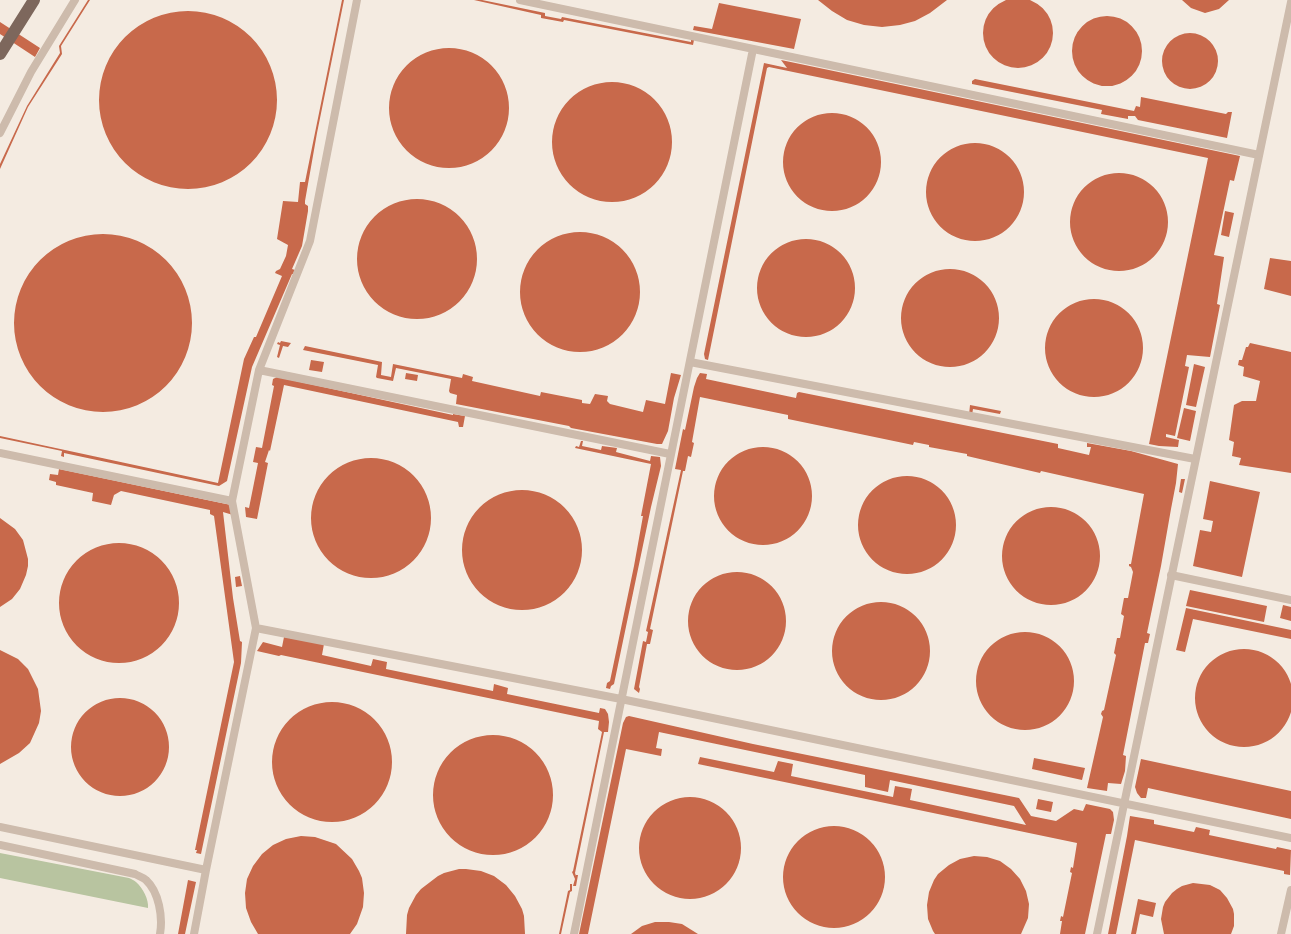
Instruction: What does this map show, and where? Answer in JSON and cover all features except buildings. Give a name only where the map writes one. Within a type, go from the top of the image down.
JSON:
[{"type":"main road","points":[[0,54],[34,0]]},
{"type":"lane","points":[[0,133],[30,72],[75,0]]},
{"type":"lane","points":[[194,934],[256,628],[232,500],[259,370],[310,241],[357,0]]},
{"type":"lane","points":[[520,0],[1259,155]]},
{"type":"lane","points":[[1097,934],[1291,2]]},
{"type":"lane","points":[[574,934],[753,49]]},
{"type":"lane","points":[[690,362],[1195,459]]},
{"type":"lane","points":[[259,370],[670,454]]},
{"type":"lane","points":[[0,453],[232,500]]},
{"type":"lane","points":[[1171,575],[1291,600]]},
{"type":"lane","points":[[256,628],[621,700],[1291,838]]},
{"type":"lane","points":[[0,827],[206,870]]},
{"type":"lane","points":[[0,845],[135,874],[145,880],[153,889],[158,902],[160,934]]},
{"type":"lane","points":[[1281,934],[1291,890]]},
{"type":"green space","points":[[0,853],[129,878],[136,882],[143,891],[148,901],[148,908],[0,878]]}]
